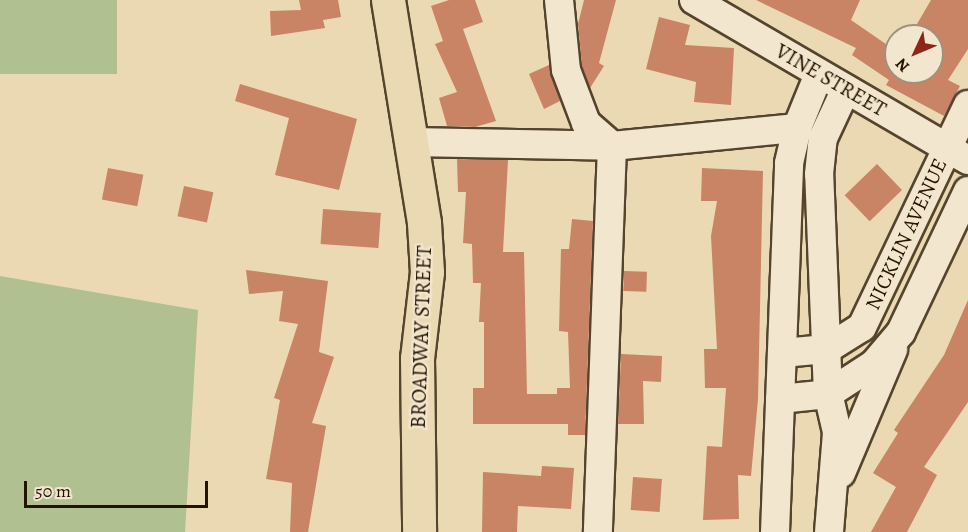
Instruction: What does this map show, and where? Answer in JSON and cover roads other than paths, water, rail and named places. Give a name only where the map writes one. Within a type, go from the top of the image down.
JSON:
[{"type":"main road","name":"BROADWAY STREET","points":[[388,0],[411,142],[427,272],[417,358],[419,532]]},
{"type":"street","points":[[559,0],[566,70],[586,123],[612,146]]},
{"type":"street","name":"VINE STREET","points":[[694,0],[958,154]]},
{"type":"street","points":[[775,532],[789,163],[797,128],[819,74]]},
{"type":"street","points":[[829,532],[837,432],[828,394],[819,174],[823,138],[846,89]]},
{"type":"street","name":"NICKLIN AVENUE","points":[[782,353],[827,349],[862,327],[958,154],[968,105]]},
{"type":"street","points":[[411,142],[612,146],[797,128]]},
{"type":"street","points":[[598,532],[612,146]]},
{"type":"street","name":"NICKLIN AVENUE","points":[[780,399],[828,394],[874,364],[901,332],[968,191]]},
{"type":"street","points":[[833,492],[901,332]]}]
